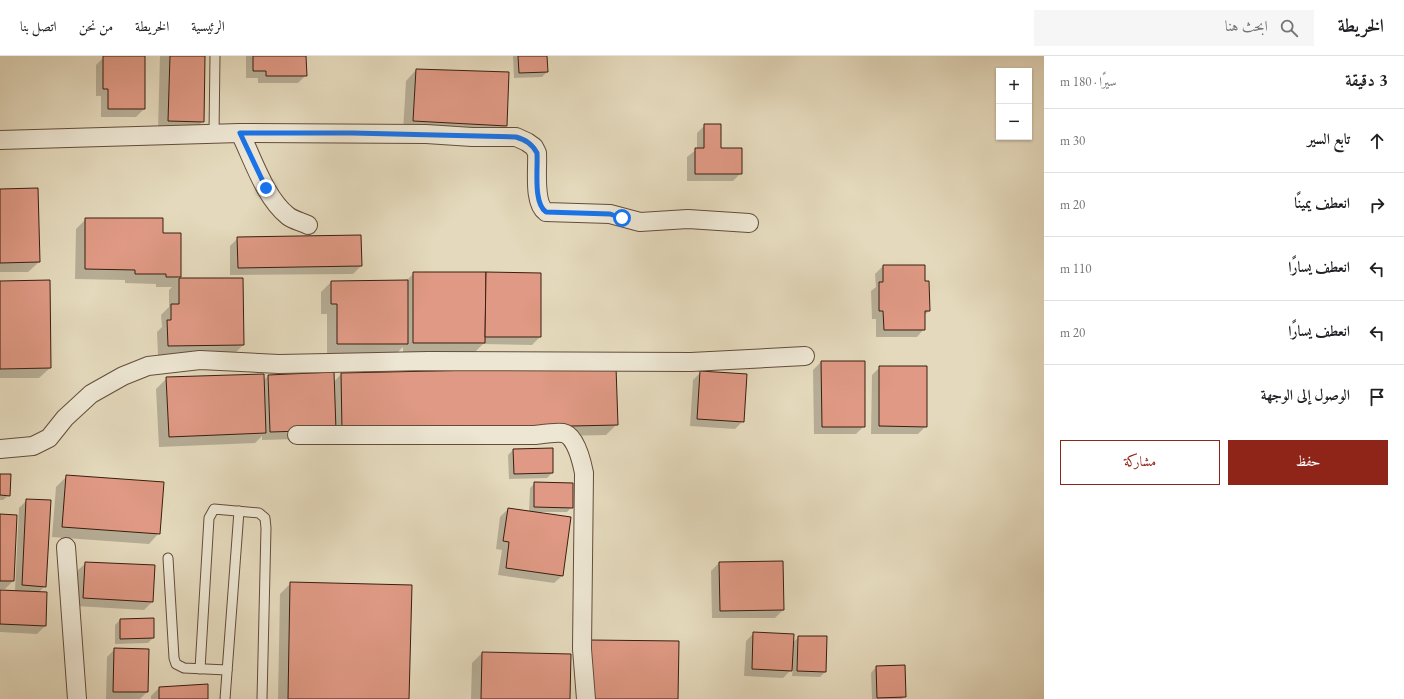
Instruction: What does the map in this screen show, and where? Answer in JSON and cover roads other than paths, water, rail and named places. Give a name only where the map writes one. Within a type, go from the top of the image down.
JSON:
[{"type":"street","points":[[240,133],[266,188],[274,201],[289,217],[308,225]]},
{"type":"street","points":[[0,140],[240,133],[359,133],[516,137],[534,147],[537,153],[537,197],[541,209],[546,212],[610,214],[640,222],[688,219],[749,223]]},
{"type":"street","points":[[0,449],[33,446],[49,438],[65,418],[91,394],[123,376],[148,366],[200,360],[280,364],[443,361],[691,362],[805,356]]},
{"type":"street","points":[[297,435],[535,435],[563,433],[570,436],[580,456],[584,473],[582,649],[584,692],[586,699]]},
{"type":"street","points":[[66,547],[77,699]]},
{"type":"lane","points":[[214,134],[215,56]]},
{"type":"lane","points":[[200,668],[209,518],[214,509],[259,513],[265,518],[262,699]]},
{"type":"lane","points":[[225,699],[239,511]]},
{"type":"lane","points":[[168,558],[174,658],[176,664],[184,668],[227,670]]}]
